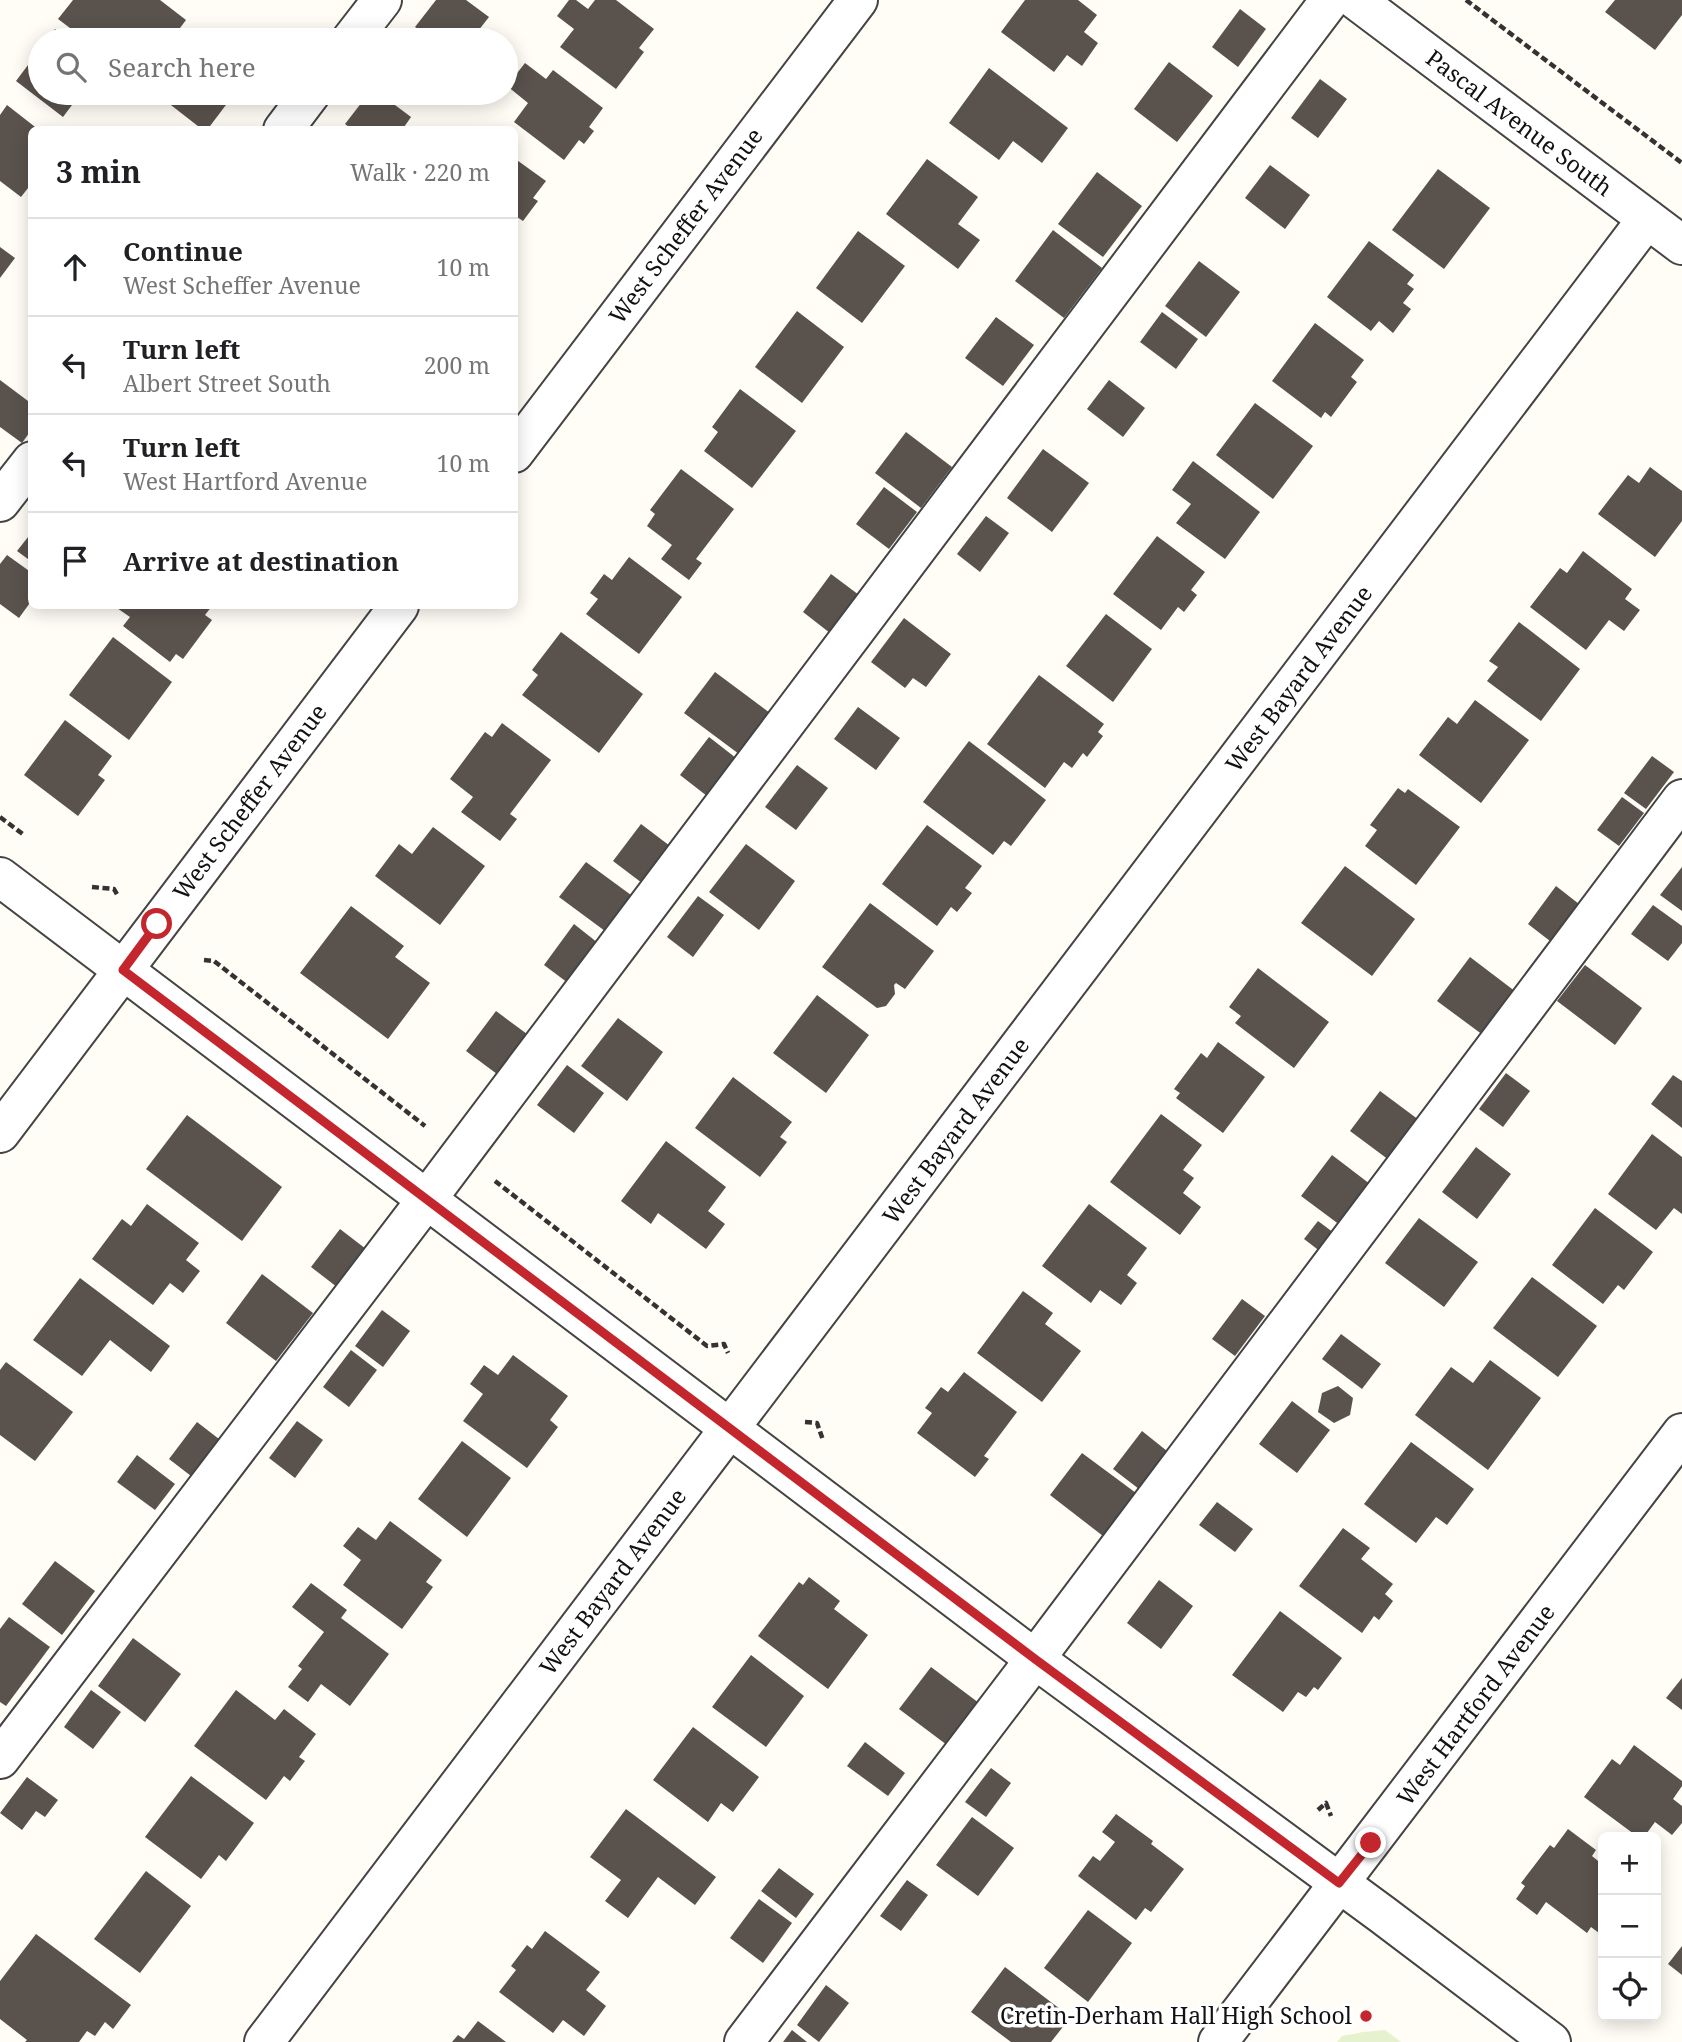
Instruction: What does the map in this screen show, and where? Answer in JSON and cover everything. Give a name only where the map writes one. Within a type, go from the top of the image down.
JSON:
[{"type":"street","points":[[360,28],[382,0]]},
{"type":"street","name":"West Scheffer Avenue","points":[[518,448],[858,0]]},
{"type":"street","points":[[0,1759],[427,1199],[1330,0]]},
{"type":"street","name":"Pascal Avenue South","points":[[1356,0],[1682,245]]},
{"type":"street","points":[[286,126],[302,105]]},
{"type":"street","name":"West Bayard Avenue","points":[[264,2042],[1647,219]]},
{"type":"street","points":[[0,502],[28,466]]},
{"type":"street","name":"West Scheffer Avenue","points":[[0,1133],[397,609]]},
{"type":"street","points":[[744,2042],[1682,799]]},
{"type":"street","points":[[0,877],[1035,1659],[1551,2042]]},
{"type":"street","name":"West Hartford Avenue","points":[[1217,2042],[1682,1433]]},
{"type":"path","points":[[1466,0],[1682,163]]},
{"type":"green space","points":[[1385,2030],[1401,2042],[1337,2042],[1342,2036]]},
{"type":"building","points":[[73,0],[160,0],[186,20],[180,28],[70,28],[58,19]]},
{"type":"building","points":[[436,0],[466,0],[489,17],[480,28],[415,27]]},
{"type":"building","points":[[569,0],[576,0],[588,9],[595,0],[616,0],[654,29],[639,48],[644,52],[616,89],[560,47],[574,29],[557,16]]},
{"type":"building","points":[[1025,0],[1078,0],[1097,15],[1084,32],[1098,43],[1082,66],[1067,55],[1054,72],[1001,32]]},
{"type":"building","points":[[1615,0],[1682,0],[1682,15],[1655,50],[1605,12]]},
{"type":"building","points":[[1240,9],[1266,29],[1238,67],[1212,47]]},
{"type":"building","points":[[1169,62],[1213,96],[1177,142],[1134,109]]},
{"type":"building","points":[[525,63],[546,79],[553,70],[603,108],[589,127],[594,131],[584,144],[579,140],[564,160],[514,122],[528,103],[518,95],[518,72]]},
{"type":"building","points":[[28,65],[28,90],[16,81]]},
{"type":"building","points":[[989,68],[1068,128],[1042,163],[1013,141],[999,160],[949,123]]},
{"type":"building","points":[[1320,79],[1347,99],[1318,138],[1291,118]]},
{"type":"building","points":[[7,105],[34,126],[28,126],[28,188],[21,197],[0,181],[0,115]]},
{"type":"building","points":[[47,105],[72,105],[63,117]]},
{"type":"building","points":[[171,105],[226,105],[210,126],[198,126]]},
{"type":"building","points":[[360,105],[395,105],[411,117],[405,126],[345,124]]},
{"type":"building","points":[[927,159],[978,197],[958,224],[980,240],[958,269],[886,214]]},
{"type":"building","points":[[518,161],[546,181],[533,198],[538,201],[523,221],[518,218]]},
{"type":"building","points":[[1270,165],[1310,195],[1285,229],[1245,198]]},
{"type":"building","points":[[1438,169],[1490,208],[1444,269],[1392,230]]},
{"type":"building","points":[[1097,172],[1142,206],[1103,257],[1058,224]]},
{"type":"building","points":[[1053,230],[1102,268],[1064,318],[1015,281]]},
{"type":"building","points":[[858,231],[905,266],[862,323],[816,288]]},
{"type":"building","points":[[1369,241],[1414,275],[1407,284],[1414,289],[1403,303],[1411,309],[1393,333],[1379,321],[1371,331],[1327,297]]},
{"type":"building","points":[[0,247],[15,258],[0,278]]},
{"type":"building","points":[[1199,261],[1240,292],[1206,337],[1165,306]]},
{"type":"building","points":[[797,311],[844,347],[802,403],[755,367]]},
{"type":"building","points":[[1162,312],[1198,339],[1176,369],[1140,342]]},
{"type":"building","points":[[996,317],[1034,345],[1003,386],[965,358]]},
{"type":"building","points":[[1315,323],[1364,360],[1351,377],[1357,382],[1331,417],[1325,412],[1321,418],[1272,381]]},
{"type":"building","points":[[0,380],[28,401],[28,435],[22,443],[0,427]]},
{"type":"building","points":[[1109,380],[1145,408],[1123,437],[1087,409]]},
{"type":"building","points":[[740,389],[796,431],[752,488],[704,451],[718,432],[712,427]]},
{"type":"building","points":[[1255,403],[1313,446],[1273,499],[1216,455]]},
{"type":"building","points":[[906,432],[952,467],[921,508],[875,473]]},
{"type":"building","points":[[1043,449],[1089,483],[1052,532],[1007,498]]},
{"type":"building","points":[[1193,461],[1260,512],[1225,559],[1176,523],[1191,504],[1172,490]]},
{"type":"building","points":[[1650,467],[1682,491],[1682,521],[1655,557],[1598,514],[1628,475],[1639,483]]},
{"type":"building","points":[[681,469],[734,509],[696,559],[702,563],[689,580],[661,559],[672,545],[647,526],[655,514],[650,510]]},
{"type":"building","points":[[884,487],[917,512],[889,549],[856,524]]},
{"type":"building","points":[[986,516],[1009,533],[980,572],[957,554]]},
{"type":"building","points":[[1157,536],[1205,572],[1191,590],[1197,595],[1184,612],[1178,607],[1161,630],[1113,594]]},
{"type":"building","points":[[28,537],[28,559],[17,551]]},
{"type":"building","points":[[1583,551],[1632,589],[1625,599],[1640,610],[1624,631],[1609,620],[1586,650],[1530,607],[1560,568],[1567,573]]},
{"type":"building","points":[[7,555],[28,570],[28,606],[19,618],[0,604],[0,564]]},
{"type":"building","points":[[629,557],[682,597],[639,654],[586,614],[598,599],[590,593],[604,574],[612,580]]},
{"type":"building","points":[[831,574],[859,595],[830,633],[803,612]]},
{"type":"building","points":[[118,609],[210,609],[205,615],[212,620],[183,659],[176,654],[170,662],[123,626],[130,617]]},
{"type":"building","points":[[1106,614],[1152,649],[1113,702],[1066,666]]},
{"type":"building","points":[[904,618],[951,654],[926,687],[913,678],[905,688],[871,662]]},
{"type":"building","points":[[1519,622],[1580,669],[1541,721],[1487,681],[1498,667],[1489,661]]},
{"type":"building","points":[[561,632],[643,694],[599,753],[522,695],[538,675],[532,670]]},
{"type":"building","points":[[113,637],[172,682],[129,740],[69,695]]},
{"type":"building","points":[[715,672],[770,713],[739,754],[684,713]]},
{"type":"building","points":[[1039,675],[1104,724],[1098,732],[1103,736],[1087,757],[1083,753],[1072,768],[1064,762],[1045,788],[987,744]]},
{"type":"building","points":[[1475,700],[1529,740],[1481,803],[1419,755],[1448,717],[1457,724]]},
{"type":"building","points":[[858,707],[900,738],[876,770],[834,739]]},
{"type":"building","points":[[65,720],[112,756],[98,775],[105,780],[78,816],[24,775]]},
{"type":"building","points":[[502,723],[551,760],[510,814],[517,819],[500,841],[461,812],[473,797],[450,779],[485,732],[492,737]]},
{"type":"building","points":[[709,737],[736,758],[707,796],[680,775]]},
{"type":"building","points":[[969,741],[1046,800],[1011,846],[1004,841],[993,855],[923,802]]},
{"type":"building","points":[[1652,756],[1674,772],[1646,809],[1624,793]]},
{"type":"building","points":[[797,765],[828,788],[796,830],[765,807]]},
{"type":"building","points":[[1398,788],[1405,793],[1408,789],[1460,827],[1416,885],[1365,846],[1377,830],[1370,825]]},
{"type":"building","points":[[1622,797],[1644,813],[1619,846],[1597,830]]},
{"type":"building","points":[[641,824],[670,846],[642,883],[613,861]]},
{"type":"building","points":[[927,825],[982,866],[965,888],[972,893],[957,912],[951,907],[937,926],[882,884]]},
{"type":"building","points":[[433,827],[485,866],[440,925],[375,876],[399,844],[412,854]]},
{"type":"building","points":[[746,844],[795,881],[759,930],[709,892]]},
{"type":"building","points":[[586,862],[631,895],[605,931],[559,897]]},
{"type":"building","points":[[1345,866],[1415,919],[1372,976],[1301,923]]},
{"type":"building","points":[[1682,867],[1682,911],[1660,895]]},
{"type":"building","points":[[1556,886],[1579,904],[1550,941],[1528,924]]},
{"type":"building","points":[[698,896],[724,915],[693,957],[667,937]]},
{"type":"building","points":[[870,903],[934,951],[905,989],[896,983],[895,994],[886,1006],[877,1008],[822,967]]},
{"type":"building","points":[[1653,905],[1682,926],[1682,943],[1668,961],[1631,934]]},
{"type":"building","points":[[351,906],[404,946],[395,957],[430,983],[388,1039],[300,973]]},
{"type":"building","points":[[574,924],[598,943],[568,983],[544,965]]},
{"type":"building","points":[[1470,957],[1516,992],[1483,1035],[1437,1001]]},
{"type":"building","points":[[1585,965],[1642,1008],[1615,1045],[1557,1001]]},
{"type":"building","points":[[1258,968],[1329,1022],[1294,1068],[1235,1023],[1241,1016],[1229,1007]]},
{"type":"building","points":[[817,995],[869,1035],[826,1093],[773,1053]]},
{"type":"building","points":[[496,1011],[527,1034],[497,1074],[466,1051]]},
{"type":"building","points":[[618,1018],[663,1052],[627,1101],[581,1066]]},
{"type":"building","points":[[1218,1042],[1265,1077],[1223,1133],[1176,1098],[1180,1093],[1174,1089],[1201,1053],[1207,1058]]},
{"type":"building","points":[[567,1065],[604,1093],[574,1133],[537,1105]]},
{"type":"building","points":[[1506,1073],[1530,1091],[1503,1127],[1479,1109]]},
{"type":"building","points":[[1673,1075],[1682,1081],[1682,1128],[1651,1104]]},
{"type":"building","points":[[733,1077],[792,1122],[780,1137],[787,1142],[760,1177],[695,1128]]},
{"type":"building","points":[[1380,1091],[1419,1120],[1389,1160],[1350,1131]]},
{"type":"building","points":[[1161,1114],[1202,1145],[1183,1170],[1194,1178],[1183,1193],[1201,1207],[1180,1235],[1110,1182]]},
{"type":"building","points":[[187,1115],[282,1187],[242,1241],[146,1169]]},
{"type":"building","points":[[1652,1134],[1682,1157],[1682,1214],[1674,1208],[1656,1230],[1608,1194]]},
{"type":"building","points":[[666,1141],[726,1187],[708,1211],[725,1224],[706,1249],[658,1213],[651,1224],[621,1201]]},
{"type":"building","points":[[1476,1147],[1511,1174],[1477,1219],[1442,1192]]},
{"type":"building","points":[[1332,1155],[1370,1184],[1340,1225],[1301,1196]]},
{"type":"building","points":[[147,1204],[199,1243],[186,1260],[200,1271],[183,1293],[170,1283],[153,1305],[92,1259],[122,1219],[131,1226]]},
{"type":"building","points":[[1089,1204],[1147,1248],[1127,1275],[1137,1283],[1121,1305],[1100,1290],[1091,1303],[1042,1266]]},
{"type":"building","points":[[1595,1208],[1653,1252],[1624,1290],[1618,1285],[1603,1304],[1552,1265]]},
{"type":"building","points":[[1419,1218],[1478,1262],[1444,1307],[1385,1263]]},
{"type":"building","points":[[1318,1221],[1334,1233],[1321,1252],[1304,1239]]},
{"type":"building","points":[[340,1229],[366,1249],[337,1287],[311,1267]]},
{"type":"building","points":[[262,1274],[313,1313],[276,1361],[226,1323]]},
{"type":"building","points":[[1532,1277],[1597,1326],[1558,1377],[1493,1328]]},
{"type":"building","points":[[80,1278],[170,1346],[151,1372],[110,1340],[82,1376],[33,1340]]},
{"type":"building","points":[[1023,1291],[1053,1313],[1045,1324],[1081,1351],[1042,1402],[977,1353]]},
{"type":"building","points":[[1242,1299],[1265,1316],[1235,1356],[1212,1339]]},
{"type":"building","points":[[382,1310],[410,1331],[383,1367],[355,1346]]},
{"type":"building","points":[[1341,1334],[1381,1364],[1362,1389],[1322,1359]]},
{"type":"building","points":[[351,1350],[377,1370],[349,1407],[323,1387]]},
{"type":"building","points":[[513,1355],[568,1396],[550,1420],[558,1427],[527,1468],[463,1421],[483,1394],[470,1384],[484,1365],[498,1375]]},
{"type":"building","points":[[1490,1360],[1541,1398],[1488,1470],[1415,1415],[1451,1367],[1473,1383]]},
{"type":"building","points":[[6,1362],[73,1412],[35,1461],[0,1435],[0,1370]]},
{"type":"building","points":[[964,1372],[1017,1412],[984,1456],[989,1459],[975,1477],[917,1433],[932,1413],[925,1408],[941,1387],[948,1392]]},
{"type":"building","points":[[1338,1386],[1353,1398],[1350,1415],[1334,1423],[1318,1412],[1322,1393]]},
{"type":"building","points":[[1292,1401],[1330,1430],[1297,1473],[1259,1444]]},
{"type":"building","points":[[297,1421],[323,1440],[295,1478],[269,1458]]},
{"type":"building","points":[[197,1422],[219,1439],[191,1476],[169,1459]]},
{"type":"building","points":[[1142,1431],[1167,1451],[1139,1489],[1113,1469]]},
{"type":"building","points":[[462,1441],[511,1478],[467,1537],[418,1499]]},
{"type":"building","points":[[1411,1442],[1474,1489],[1447,1525],[1436,1517],[1416,1543],[1364,1504]]},
{"type":"building","points":[[1082,1453],[1136,1493],[1103,1536],[1050,1495]]},
{"type":"building","points":[[137,1455],[175,1484],[155,1510],[117,1482]]},
{"type":"building","points":[[1217,1502],[1253,1529],[1235,1552],[1199,1525]]},
{"type":"building","points":[[390,1521],[442,1560],[426,1582],[433,1587],[402,1629],[343,1585],[361,1560],[343,1546],[358,1527],[376,1540]]},
{"type":"building","points":[[1343,1528],[1370,1548],[1361,1559],[1393,1584],[1385,1594],[1393,1601],[1379,1620],[1374,1616],[1362,1633],[1299,1586]]},
{"type":"building","points":[[55,1561],[95,1591],[62,1635],[22,1604]]},
{"type":"building","points":[[809,1577],[840,1601],[834,1609],[868,1635],[828,1689],[758,1636],[799,1582],[803,1585]]},
{"type":"building","points":[[1159,1580],[1193,1606],[1161,1649],[1127,1623]]},
{"type":"building","points":[[311,1583],[347,1610],[341,1618],[389,1654],[350,1706],[321,1684],[308,1702],[288,1687],[302,1669],[298,1666],[324,1632],[292,1607]]},
{"type":"building","points":[[1280,1611],[1342,1658],[1318,1690],[1314,1687],[1306,1697],[1298,1692],[1283,1712],[1232,1675]]},
{"type":"building","points":[[9,1617],[50,1647],[6,1706],[0,1702],[0,1629]]},
{"type":"building","points":[[133,1638],[181,1674],[145,1722],[98,1686]]},
{"type":"building","points":[[751,1655],[804,1696],[766,1747],[712,1707]]},
{"type":"building","points":[[931,1667],[979,1703],[947,1745],[899,1709]]},
{"type":"building","points":[[1682,1678],[1682,1710],[1666,1698]]},
{"type":"building","points":[[91,1690],[121,1712],[93,1749],[64,1727]]},
{"type":"building","points":[[236,1690],[275,1720],[284,1709],[316,1734],[299,1757],[305,1761],[290,1781],[284,1776],[266,1800],[194,1746]]},
{"type":"building","points":[[693,1727],[759,1777],[733,1812],[721,1803],[708,1822],[653,1780]]},
{"type":"building","points":[[865,1742],[905,1773],[888,1796],[847,1766]]},
{"type":"building","points":[[1634,1745],[1682,1781],[1682,1786],[1673,1799],[1682,1806],[1682,1823],[1672,1835],[1655,1822],[1648,1832],[1631,1832],[1584,1797],[1612,1759],[1620,1765]]},
{"type":"building","points":[[991,1768],[1011,1783],[986,1817],[965,1802]]},
{"type":"building","points":[[191,1776],[254,1823],[226,1861],[219,1855],[201,1879],[145,1837]]},
{"type":"building","points":[[27,1777],[58,1800],[45,1817],[36,1811],[22,1830],[0,1813]]},
{"type":"building","points":[[626,1809],[716,1877],[695,1905],[658,1877],[628,1918],[605,1901],[621,1880],[590,1857]]},
{"type":"building","points":[[1116,1814],[1153,1841],[1151,1844],[1184,1869],[1151,1912],[1145,1908],[1136,1920],[1078,1876],[1093,1856],[1100,1861],[1115,1842],[1102,1832]]},
{"type":"building","points":[[972,1817],[1014,1848],[978,1896],[936,1865]]},
{"type":"building","points":[[1568,1829],[1596,1850],[1592,1856],[1598,1861],[1598,1932],[1591,1927],[1587,1933],[1546,1902],[1537,1915],[1516,1899],[1525,1886],[1521,1883],[1550,1845],[1554,1848]]},
{"type":"building","points":[[779,1868],[814,1894],[796,1918],[761,1891]]},
{"type":"building","points":[[146,1871],[191,1906],[140,1973],[94,1939]]},
{"type":"building","points":[[907,1880],[928,1895],[901,1931],[880,1916]]},
{"type":"building","points":[[759,1899],[792,1923],[763,1963],[730,1938]]},
{"type":"building","points":[[1088,1910],[1132,1943],[1088,2002],[1044,1968]]},
{"type":"building","points":[[545,1931],[600,1972],[586,1990],[606,2006],[584,2036],[563,2020],[553,2033],[499,1992],[516,1970],[511,1966],[527,1945],[532,1949]]},
{"type":"building","points":[[36,1934],[131,2005],[113,2029],[105,2022],[95,2036],[87,2031],[79,2042],[25,2042],[27,2040],[0,2019],[0,1981]]},
{"type":"building","points":[[1682,1946],[1682,1975],[1668,1964]]},
{"type":"building","points":[[1005,1967],[1064,2012],[1060,2018],[1066,2023],[1051,2042],[1011,2042],[971,2012]]},
{"type":"building","points":[[826,1985],[849,2003],[819,2042],[797,2025]]},
{"type":"building","points":[[478,2021],[506,2042],[452,2042],[458,2035],[464,2039]]},
{"type":"building","points":[[792,2030],[807,2042],[783,2042]]},
{"type":"place","name":"Cretin-Derham Hall High School","points":[[1366,2016]]},
{"type":"route","points":[[157,924],[123,970],[1035,1659],[1339,1883],[1371,1843]]}]
